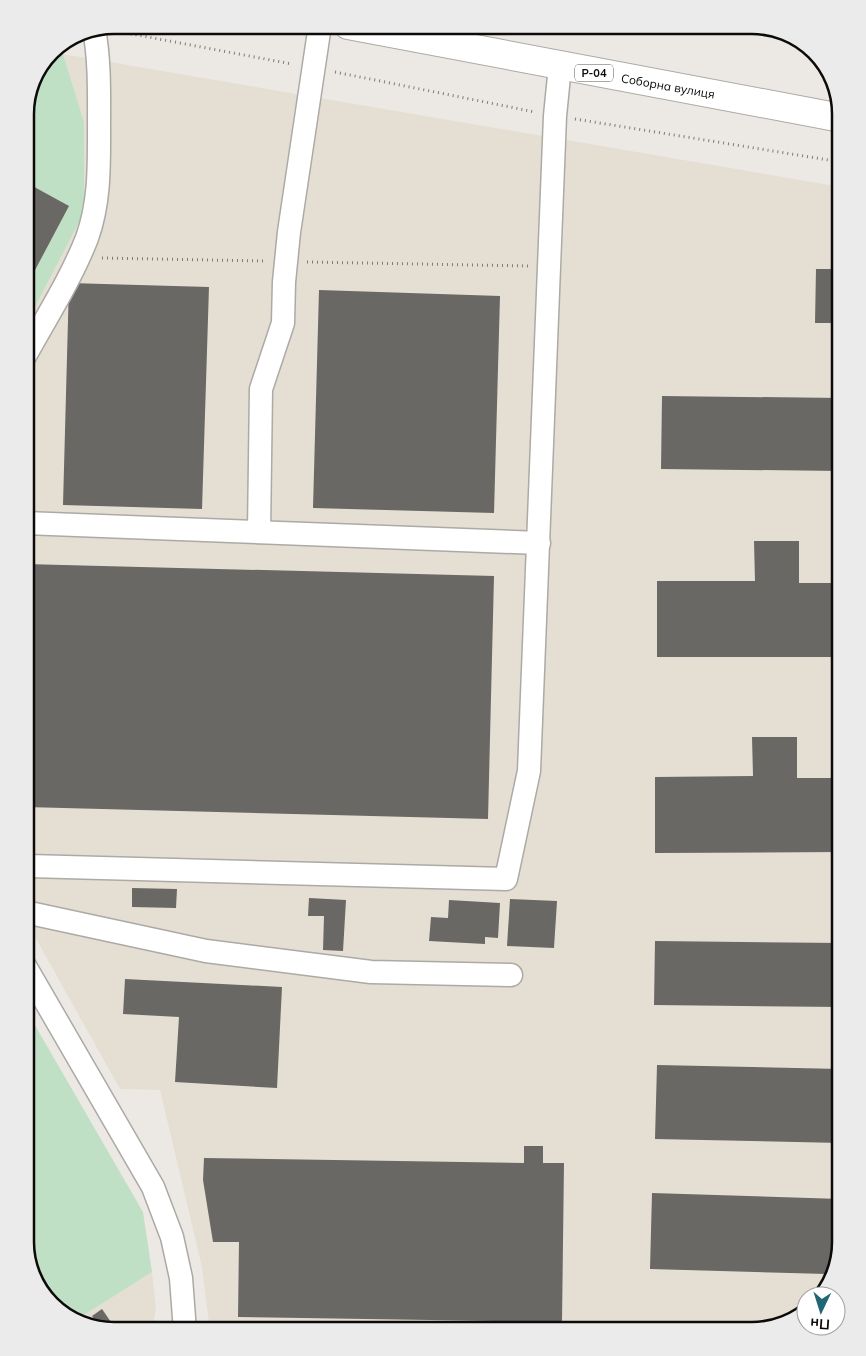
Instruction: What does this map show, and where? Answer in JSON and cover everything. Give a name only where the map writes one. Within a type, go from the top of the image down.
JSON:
[{"type":"main road","name":"Соборна вулиця","points":[[395,34],[832,116]]},
{"type":"street","points":[[34,339],[87,237],[98,190],[98,47],[102,34]]},
{"type":"street","points":[[259,532],[261,389],[283,323],[286,261],[319,34]]},
{"type":"street","points":[[34,866],[506,879],[529,771],[555,116],[560,66]]},
{"type":"street","points":[[34,523],[539,543]]},
{"type":"street","points":[[34,914],[206,950],[371,972],[511,975]]},
{"type":"street","points":[[34,982],[153,1187],[172,1237],[181,1278],[184,1322]]},
{"type":"path","points":[[124,34],[313,68],[555,116],[832,161]]},
{"type":"path","points":[[78,257],[549,266]]},
{"type":"shaded area","points":[[63,54],[832,185],[832,1253],[830,1263],[819,1286],[796,1286],[796,1310],[773,1320],[763,1322],[209,1322],[202,1267],[160,1090],[120,1089],[34,935],[34,309],[84,213],[84,122]]},
{"type":"shaded area","points":[[152,1272],[156,1308],[154,1322],[108,1322],[83,1316]]},
{"type":"green space","points":[[62,53],[84,122],[84,213],[34,309],[34,108],[36,93],[42,78],[50,65]]},
{"type":"green space","points":[[34,1024],[143,1212],[152,1272],[83,1316],[69,1309],[61,1302],[47,1287],[42,1278],[34,1253]]},
{"type":"building","points":[[34,187],[69,206],[34,272]]},
{"type":"building","points":[[816,269],[832,269],[832,323],[815,323]]},
{"type":"building","points":[[69,283],[209,287],[202,509],[63,505]]},
{"type":"building","points":[[319,290],[500,296],[494,513],[313,508]]},
{"type":"building","points":[[662,396],[832,398],[832,471],[661,469]]},
{"type":"building","points":[[754,541],[799,541],[799,583],[832,583],[832,657],[657,657],[657,581],[755,581]]},
{"type":"building","points":[[34,564],[494,576],[488,819],[34,807]]},
{"type":"building","points":[[752,737],[797,737],[797,778],[832,778],[832,852],[655,853],[655,777],[753,776]]},
{"type":"building","points":[[132,888],[177,889],[176,908],[132,907]]},
{"type":"building","points":[[309,898],[346,900],[343,951],[323,950],[324,916],[308,916]]},
{"type":"building","points":[[510,899],[557,901],[554,948],[507,946]]},
{"type":"building","points":[[449,900],[500,903],[498,938],[485,937],[485,944],[429,941],[431,917],[448,918]]},
{"type":"building","points":[[655,941],[832,943],[832,1007],[654,1005]]},
{"type":"building","points":[[125,979],[282,987],[277,1088],[175,1082],[179,1017],[123,1014]]},
{"type":"building","points":[[657,1065],[832,1069],[832,1143],[655,1139]]},
{"type":"building","points":[[524,1146],[543,1146],[543,1163],[564,1163],[562,1322],[238,1317],[239,1242],[213,1242],[203,1180],[204,1158],[524,1163]]},
{"type":"building","points":[[652,1193],[832,1199],[832,1253],[826,1274],[650,1269]]},
{"type":"building","points":[[102,1309],[111,1322],[95,1320],[92,1316]]}]
